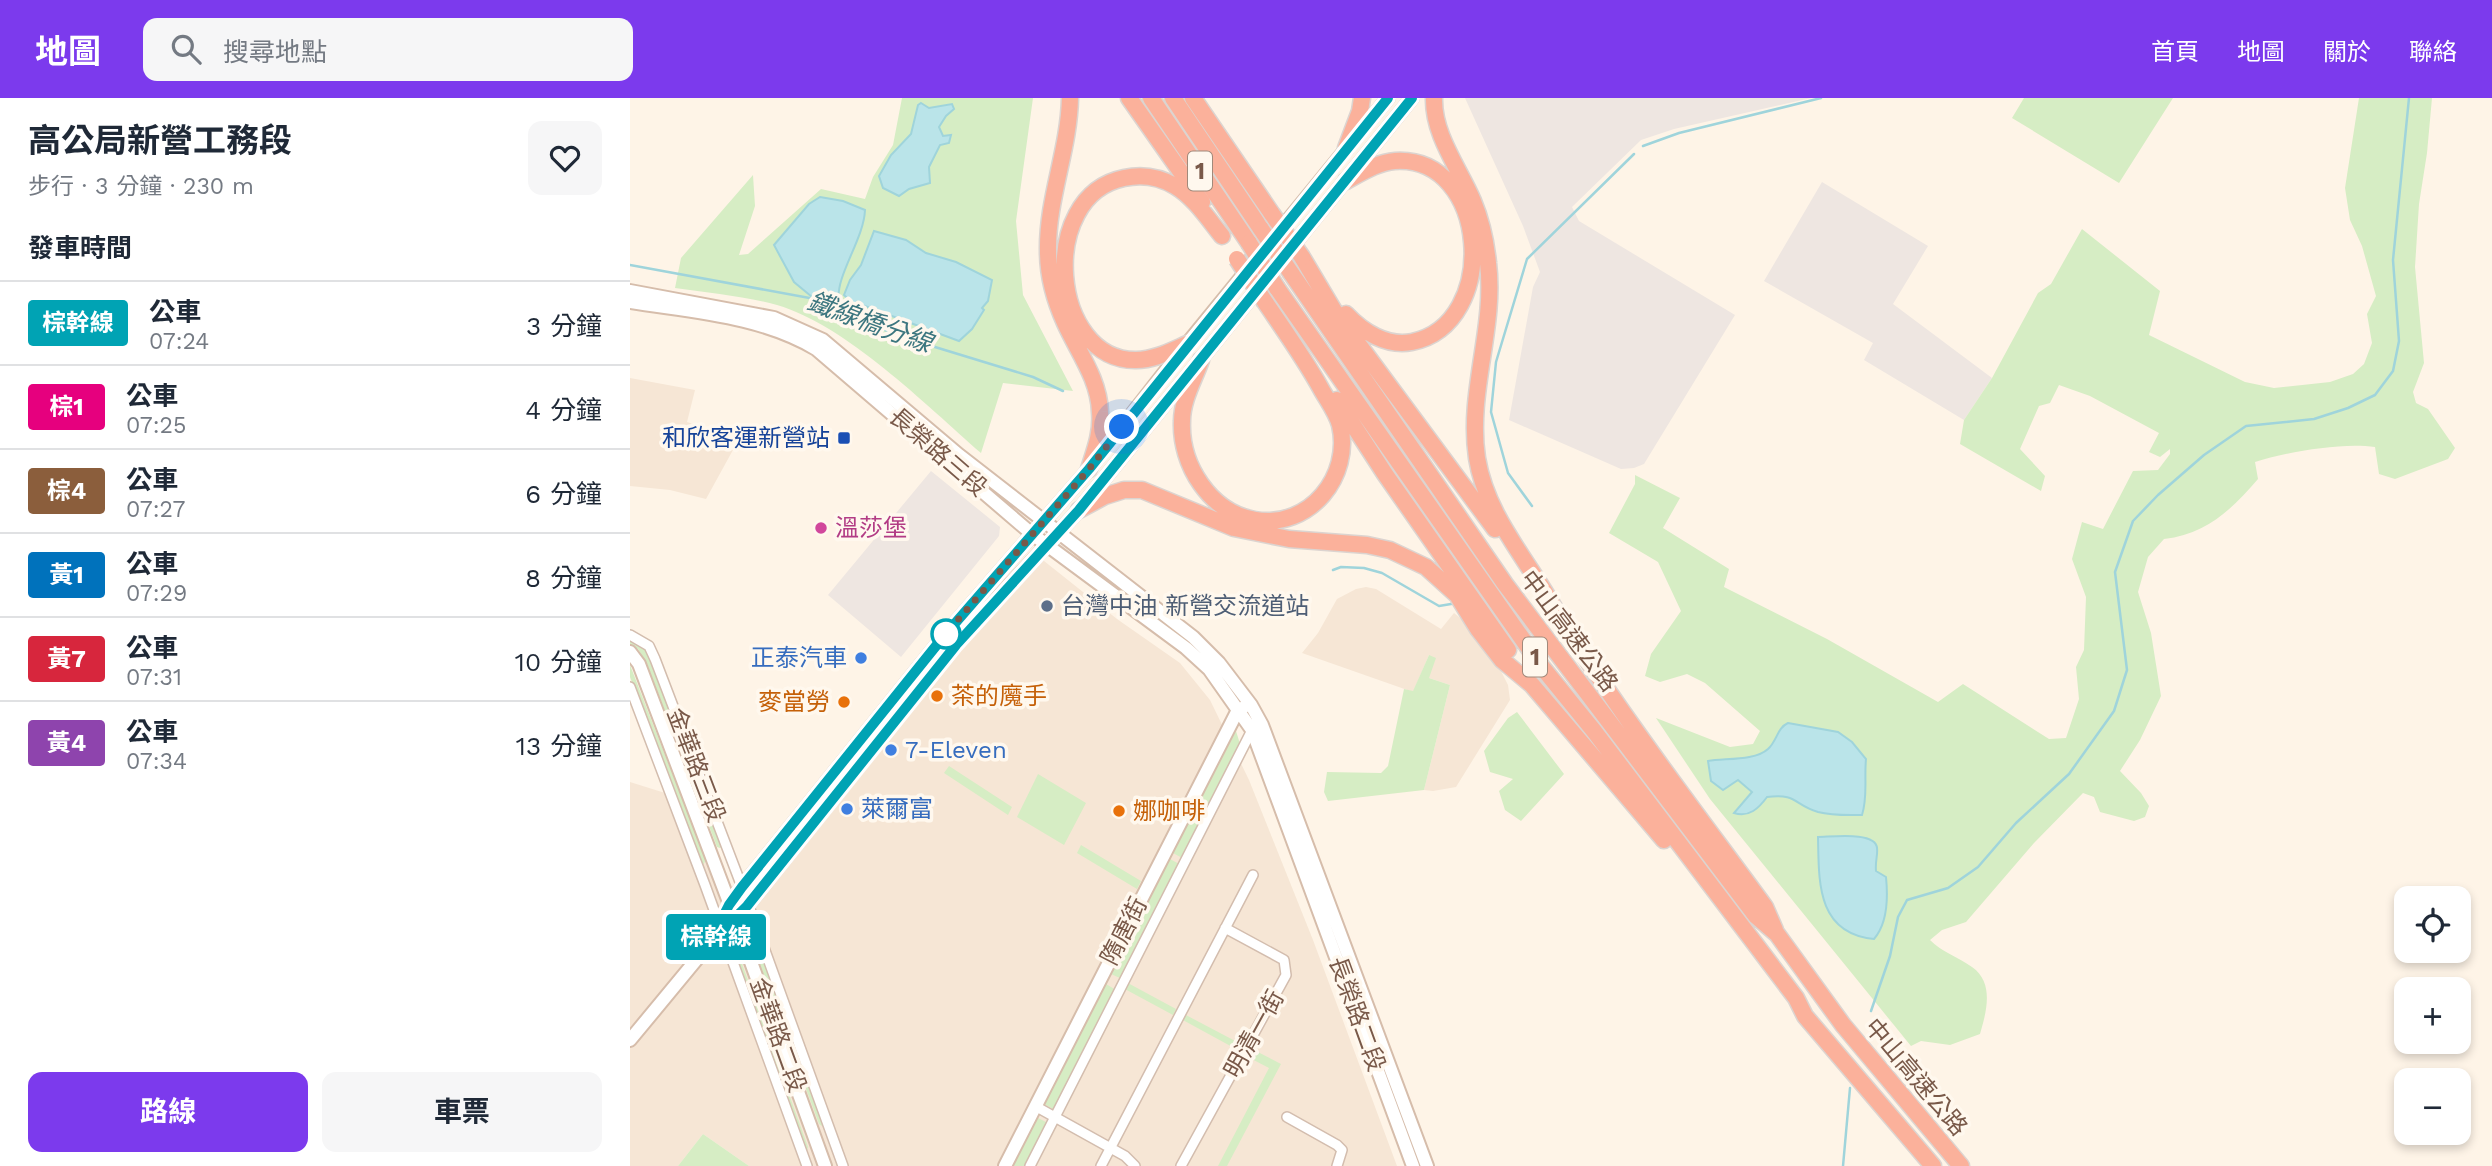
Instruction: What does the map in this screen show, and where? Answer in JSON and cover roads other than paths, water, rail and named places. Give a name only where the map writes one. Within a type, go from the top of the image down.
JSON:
[{"type":"highway","points":[[1070,98],[1066,136],[1050,221],[1048,250],[1056,301],[1088,369],[1100,406],[1098,439],[1089,469]]},
{"type":"highway","points":[[1129,98],[1216,220],[1237,259],[1313,372],[1331,404],[1339,424],[1341,459],[1328,490],[1303,512],[1288,517],[1255,520],[1219,503],[1200,482],[1186,456],[1182,418],[1188,390],[1201,360]]},
{"type":"highway","name":"中山高速公路","points":[[1151,98],[1277,288],[1542,667],[1710,883],[1796,998],[1805,1017],[1933,1166]]},
{"type":"highway","name":"中山高速公路","points":[[1173,98],[1290,273],[1505,584],[1756,916],[1777,934],[1843,1025],[1962,1166]]},
{"type":"highway","points":[[1193,98],[1302,257],[1336,314],[1470,494],[1547,606],[1558,616]]},
{"type":"highway","points":[[1204,98],[1220,136]]},
{"type":"highway","points":[[1346,148],[1362,98]]},
{"type":"highway","points":[[1434,98],[1437,122],[1475,204],[1488,262],[1488,309],[1475,411],[1478,460],[1493,508],[1508,537],[1558,616],[1659,763],[1765,907],[1777,934]]},
{"type":"highway","points":[[1317,281],[1359,328],[1380,339],[1404,343],[1427,339],[1444,328],[1458,311],[1466,293],[1471,270],[1469,222],[1457,195],[1437,172],[1415,162],[1393,161],[1366,170],[1346,181]]},
{"type":"highway","points":[[1187,344],[1159,356],[1135,360],[1113,354],[1093,343],[1080,327],[1071,304],[1065,274],[1068,234],[1076,214],[1088,197],[1103,185],[1139,175],[1159,178],[1177,187],[1223,236]]},
{"type":"highway","points":[[1313,372],[1324,381],[1385,474],[1532,685],[1675,853],[1789,1005],[1805,1017]]},
{"type":"highway","points":[[1079,510],[1105,496],[1124,490],[1142,491],[1234,528],[1262,535],[1367,545],[1390,550],[1426,567],[1442,580],[1457,595],[1502,660],[1532,685]]},
{"type":"street","points":[[721,929],[729,905],[742,887],[893,697],[1089,469],[1187,344],[1388,98]]},
{"type":"street","points":[[630,1040],[721,929],[747,906],[956,645],[1079,510],[1412,98]]},
{"type":"street","name":"長榮路三段","points":[[630,291],[774,318],[823,340],[848,367],[1032,534]]},
{"type":"street","name":"長榮路三段","points":[[630,302],[770,328],[801,340],[848,367],[1042,522]]},
{"type":"street","name":"長榮路二段","points":[[1042,522],[1193,637],[1219,663],[1251,705],[1255,724],[1329,922],[1413,1166]]},
{"type":"street","name":"長榮路二段","points":[[1032,534],[1186,648],[1209,669],[1238,709],[1255,724]]},
{"type":"street","name":"金華路三段","points":[[630,635],[649,646],[655,659],[747,906]]},
{"type":"street","name":"金華路三段","points":[[630,652],[639,664],[729,905]]},
{"type":"street","name":"金華路三段","points":[[630,687],[721,929]]},
{"type":"street","points":[[1238,709],[1251,705]]},
{"type":"street","name":"隋唐街","points":[[1005,1166],[1238,709]]},
{"type":"street","name":"隋唐街","points":[[1030,1166],[1255,724]]},
{"type":"street","points":[[1101,1166],[1253,875]]},
{"type":"street","name":"金華路二段","points":[[729,905],[825,1166]]},
{"type":"street","name":"金華路二段","points":[[747,906],[843,1166]]},
{"type":"street","name":"長榮路二段","points":[[1329,922],[1403,1098],[1427,1166]]},
{"type":"street","name":"明清一街","points":[[1181,1166],[1286,975],[1284,960],[1225,928]]},
{"type":"street","name":"金華路二段","points":[[721,929],[807,1166]]},
{"type":"street","name":"長榮路二段","points":[[1390,1104],[1403,1098]]},
{"type":"street","points":[[1035,1106],[1111,1148],[1135,1166]]},
{"type":"street","points":[[1287,1117],[1337,1145],[1342,1150],[1337,1166]]},
{"type":"water","points":[[921,103],[929,108],[952,104],[954,109],[939,127],[943,136],[951,135],[949,143],[940,145],[929,167],[930,183],[909,189],[899,196],[883,188],[879,176],[891,155],[911,134],[918,105]]},
{"type":"water","points":[[820,197],[843,201],[865,210],[860,233],[841,280],[839,300],[828,293],[812,297],[794,282],[774,245],[809,204]]},
{"type":"water","points":[[874,231],[906,240],[926,253],[956,262],[992,280],[988,301],[982,308],[984,310],[972,329],[959,341],[853,304],[844,295],[850,280],[861,265]]},
{"type":"water","points":[[1788,723],[1838,732],[1852,742],[1866,759],[1862,815],[1824,813],[1790,798],[1777,796],[1767,797],[1749,813],[1734,813],[1752,792],[1738,780],[1723,790],[1711,781],[1708,761],[1756,756],[1771,746]]},
{"type":"water","points":[[1818,837],[1861,837],[1875,843],[1876,871],[1886,877],[1887,893],[1884,918],[1874,939],[1855,935],[1841,927],[1831,916],[1821,887]]},
{"type":"waterway","points":[[1643,146],[1679,133],[1821,98]]},
{"type":"waterway","points":[[1871,1011],[1890,956],[1898,917],[1907,900],[1948,888],[1978,867],[2016,823],[2069,774],[2114,711],[2127,670],[2115,572],[2133,521],[2204,455],[2246,426],[2314,419],[2348,408],[2375,395],[2393,371],[2399,341],[2393,260],[2409,98]]},
{"type":"waterway","points":[[1532,506],[1508,473],[1491,412],[1496,362],[1527,259],[1634,154]]},
{"type":"waterway","name":"鐵線橋分線","points":[[630,265],[815,299],[899,336],[1033,377],[1063,391]]},
{"type":"waterway","points":[[1333,570],[1341,567],[1364,568],[1382,573],[1439,606],[1457,603]]},
{"type":"waterway","points":[[1843,1166],[1850,1088]]},
{"type":"place","name":"和欣客運新營站","points":[[844,438]]},
{"type":"place","name":"溫莎堡","points":[[821,528]]},
{"type":"place","name":"台灣中油 新營交流道站","points":[[1047,606]]},
{"type":"place","name":"正泰汽車","points":[[861,658]]},
{"type":"place","name":"茶的魔手","points":[[937,696]]},
{"type":"place","name":"麥當勞","points":[[844,702]]},
{"type":"place","name":"7-Eleven","points":[[891,750]]},
{"type":"place","name":"萊爾富","points":[[847,809]]},
{"type":"place","name":"娜咖啡","points":[[1119,811]]}]
